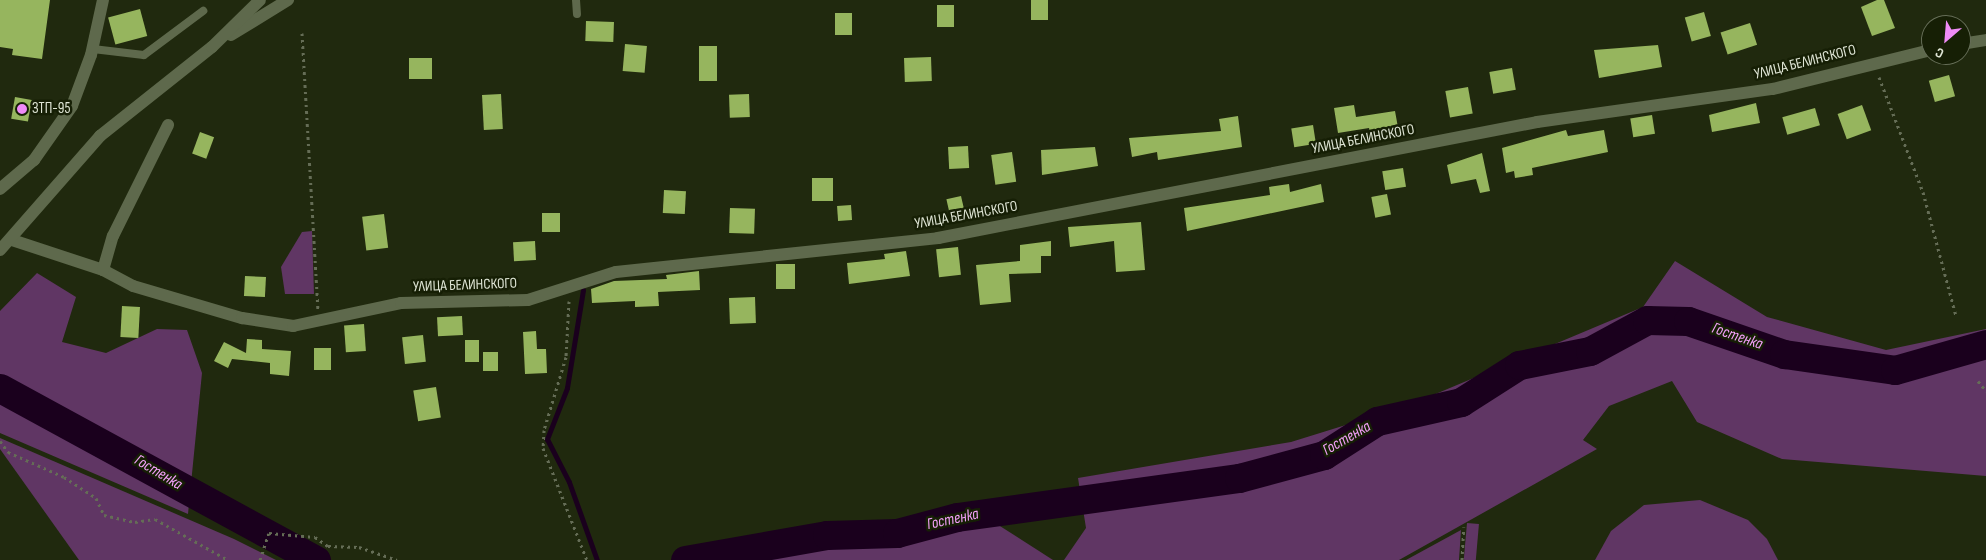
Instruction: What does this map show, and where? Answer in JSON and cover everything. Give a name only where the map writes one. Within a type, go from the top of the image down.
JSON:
[{"type":"street","points":[[0,189],[34,160],[72,106],[93,49],[103,0]]},
{"type":"street","points":[[0,250],[12,240],[100,136],[212,47],[260,0]]},
{"type":"street","points":[[212,47],[288,0]]},
{"type":"street","points":[[1971,42],[1986,40]]},
{"type":"street","name":"УЛИЦА БЕЛИНСКОГО","points":[[12,240],[103,270],[133,286],[242,318],[293,326],[401,304],[528,300],[568,285],[616,272],[743,256],[938,238],[1538,122],[1772,89],[1873,61],[1921,52]]},
{"type":"street","points":[[103,270],[113,236],[168,125]]},
{"type":"lane","points":[[576,0],[577,14]]},
{"type":"lane","points":[[93,49],[144,55],[203,11]]},
{"type":"path","points":[[302,33],[318,322]]},
{"type":"path","points":[[1873,61],[1923,192],[1956,316]]},
{"type":"path","points":[[568,285],[571,317],[566,357],[544,430],[543,448],[587,560]]},
{"type":"path","points":[[1978,381],[1986,391]]},
{"type":"path","points":[[0,440],[8,452],[64,477],[96,498],[104,514],[135,522],[155,519],[228,560]]},
{"type":"path","points":[[1462,560],[1464,527]]},
{"type":"path","points":[[260,560],[269,533],[315,537],[328,546],[359,547],[397,560]]},
{"type":"shaded area","points":[[312,231],[314,294],[285,294],[281,267],[302,232]]},
{"type":"shaded area","points":[[1675,261],[1767,317],[1886,350],[1986,329],[1986,476],[1782,459],[1697,422],[1672,381],[1609,406],[1583,440],[1597,449],[1399,560],[1064,560],[1086,528],[1078,478],[1291,442],[1407,406],[1643,307]]},
{"type":"shaded area","points":[[37,273],[76,297],[62,342],[106,353],[157,329],[187,330],[202,373],[188,514],[0,433],[0,311]]},
{"type":"shaded area","points":[[0,438],[234,539],[276,560],[79,560],[0,449]]},
{"type":"shaded area","points":[[1700,500],[1748,520],[1767,539],[1778,560],[1595,560],[1611,531],[1644,505]]},
{"type":"shaded area","points":[[992,521],[1053,560],[740,560],[732,555]]},
{"type":"shaded area","points":[[1467,523],[1479,524],[1476,560],[1464,560]]},
{"type":"shaded area","points":[[1461,530],[1459,560],[1406,560]]},
{"type":"building","points":[[0,0],[50,0],[42,59],[12,55],[13,49],[0,47]]},
{"type":"building","points":[[1031,0],[1048,0],[1048,20],[1031,20]]},
{"type":"building","points":[[1877,0],[1884,0],[1895,28],[1872,36],[1861,7]]},
{"type":"building","points":[[937,5],[954,5],[954,27],[937,27]]},
{"type":"building","points":[[140,9],[147,36],[115,45],[108,18]]},
{"type":"building","points":[[1704,12],[1711,36],[1692,42],[1685,18]]},
{"type":"building","points":[[835,13],[852,13],[852,35],[835,35]]},
{"type":"building","points":[[586,21],[614,22],[613,42],[585,41]]},
{"type":"building","points":[[1750,23],[1757,45],[1728,54],[1721,33]]},
{"type":"building","points":[[625,44],[647,46],[645,73],[623,71]]},
{"type":"building","points":[[1658,45],[1662,67],[1599,78],[1594,50]]},
{"type":"building","points":[[699,46],[717,46],[717,81],[699,81]]},
{"type":"building","points":[[931,57],[932,81],[905,82],[904,58]]},
{"type":"building","points":[[409,58],[432,58],[432,79],[409,79]]},
{"type":"building","points":[[1512,68],[1516,90],[1493,94],[1489,72]]},
{"type":"building","points":[[1949,75],[1955,96],[1935,102],[1929,81]]},
{"type":"building","points":[[1468,87],[1473,114],[1450,118],[1445,91]]},
{"type":"building","points":[[501,94],[503,129],[484,130],[482,95]]},
{"type":"building","points":[[749,94],[750,117],[730,118],[729,95]]},
{"type":"building","name":"ЗТП-95","points":[[15,97],[32,100],[28,122],[11,119]]},
{"type":"building","points":[[1756,103],[1760,123],[1712,132],[1709,115]]},
{"type":"building","points":[[1354,105],[1356,117],[1395,111],[1399,133],[1371,138],[1369,128],[1338,133],[1334,108]]},
{"type":"building","points":[[1862,105],[1871,130],[1847,139],[1838,114]]},
{"type":"building","points":[[1815,108],[1820,125],[1787,135],[1782,117]]},
{"type":"building","points":[[1652,115],[1655,134],[1633,137],[1630,118]]},
{"type":"building","points":[[1238,116],[1242,147],[1158,160],[1157,152],[1132,157],[1129,138],[1221,131],[1219,119]]},
{"type":"building","points":[[1313,125],[1316,144],[1294,147],[1291,128]]},
{"type":"building","points":[[1566,130],[1568,136],[1604,130],[1608,152],[1532,168],[1533,175],[1515,178],[1514,171],[1506,173],[1502,148]]},
{"type":"building","points":[[200,132],[214,137],[206,159],[192,154]]},
{"type":"building","points":[[968,146],[969,168],[949,169],[948,147]]},
{"type":"building","points":[[1095,147],[1098,166],[1042,175],[1041,150]]},
{"type":"building","points":[[1012,152],[1016,182],[995,185],[991,155]]},
{"type":"building","points":[[1482,153],[1490,191],[1480,193],[1476,179],[1451,184],[1447,165]]},
{"type":"building","points":[[1403,168],[1406,187],[1385,190],[1382,171]]},
{"type":"building","points":[[812,178],[833,178],[833,201],[812,201]]},
{"type":"building","points":[[1289,184],[1290,192],[1321,184],[1324,202],[1187,231],[1184,208],[1270,195],[1269,187]]},
{"type":"building","points":[[664,190],[686,191],[685,214],[663,213]]},
{"type":"building","points":[[1387,194],[1391,215],[1375,218],[1371,197]]},
{"type":"building","points":[[961,196],[965,214],[950,217],[946,199]]},
{"type":"building","points":[[851,205],[852,220],[838,221],[837,206]]},
{"type":"building","points":[[730,208],[755,209],[754,234],[729,233]]},
{"type":"building","points":[[542,213],[560,213],[560,232],[542,232]]},
{"type":"building","points":[[384,214],[388,248],[366,250],[362,217]]},
{"type":"building","points":[[1141,222],[1145,270],[1116,272],[1114,241],[1070,247],[1068,227]]},
{"type":"building","points":[[535,241],[536,260],[514,261],[513,242]]},
{"type":"building","points":[[1051,241],[1051,256],[1041,256],[1041,273],[1009,274],[1011,302],[980,305],[976,265],[1020,261],[1020,245]]},
{"type":"building","points":[[958,247],[961,275],[939,277],[936,249]]},
{"type":"building","points":[[906,251],[910,276],[849,284],[847,263],[885,259],[884,254]]},
{"type":"building","points":[[776,264],[795,264],[795,289],[776,289]]},
{"type":"building","points":[[699,271],[700,290],[658,292],[659,306],[635,307],[635,301],[592,303],[591,289],[614,281],[667,279],[666,275]]},
{"type":"building","points":[[245,276],[266,277],[265,297],[244,296]]},
{"type":"building","points":[[755,297],[756,323],[730,324],[729,298]]},
{"type":"building","points":[[122,306],[140,307],[138,338],[120,337]]},
{"type":"building","points":[[462,316],[463,335],[438,336],[437,317]]},
{"type":"building","points":[[364,324],[366,351],[346,352],[344,325]]},
{"type":"building","points":[[536,331],[537,349],[546,349],[547,373],[525,374],[523,332]]},
{"type":"building","points":[[423,335],[426,362],[405,364],[402,337]]},
{"type":"building","points":[[247,339],[262,340],[262,349],[291,351],[289,376],[270,374],[270,363],[232,359],[228,368],[214,361],[224,342],[246,353]]},
{"type":"building","points":[[465,340],[479,340],[479,362],[465,362]]},
{"type":"building","points":[[314,348],[331,348],[331,370],[314,370]]},
{"type":"building","points":[[483,352],[498,352],[498,371],[483,371]]},
{"type":"building","points":[[436,387],[441,418],[418,421],[413,391]]},
{"type":"waterway","points":[[583,290],[567,388],[547,439],[569,482],[597,560]]},
{"type":"waterway","name":"Гостенка","points":[[685,560],[827,535],[897,533],[957,517],[1239,478],[1324,455],[1377,421],[1461,402],[1519,365],[1590,351],[1647,320],[1688,321],[1784,354],[1895,370],[1986,344]]},
{"type":"waterway","name":"Гостенка","points":[[0,388],[316,560]]},
{"type":"place","name":"ЗТП-95","points":[[22,109]]}]
